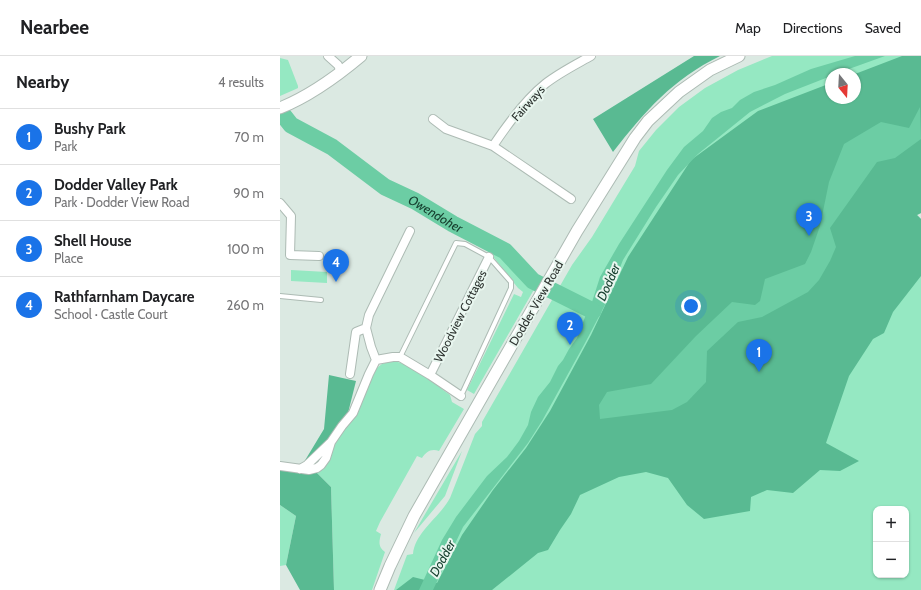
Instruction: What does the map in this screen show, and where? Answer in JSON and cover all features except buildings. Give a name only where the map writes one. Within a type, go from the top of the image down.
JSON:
[{"type":"main road","points":[[282,107],[325,85],[360,56]]},
{"type":"main road","name":"Dodder View Road","points":[[380,590],[414,516],[619,161],[648,121],[664,105],[696,79],[739,56]]},
{"type":"street","points":[[328,56],[338,66],[341,72]]},
{"type":"street","name":"Fairways","points":[[493,146],[540,89],[557,76],[590,56]]},
{"type":"street","points":[[433,119],[446,130],[493,146],[572,199]]},
{"type":"street","points":[[280,202],[291,216],[290,255],[319,256]]},
{"type":"street","points":[[280,466],[309,470],[317,468],[326,458],[332,442],[342,426],[353,413],[376,360],[366,328],[369,314],[410,231]]},
{"type":"street","name":"Woodview Cottages","points":[[430,375],[490,257]]},
{"type":"street","points":[[350,374],[356,332],[366,328]]},
{"type":"street","points":[[376,360],[400,357],[461,396]]},
{"type":"lane","points":[[400,357],[456,243],[465,244],[490,257],[511,282],[511,288],[461,396]]},
{"type":"lane","points":[[280,296],[321,300]]},
{"type":"shaded area","points":[[694,56],[720,56],[688,75],[661,97],[613,152],[593,119]]},
{"type":"shaded area","points":[[772,56],[921,56],[921,213],[917,215],[921,219],[921,590],[394,590],[407,555],[413,554],[418,539],[446,505],[475,434],[482,426],[482,422],[572,265],[592,237],[635,166],[639,151],[656,130],[679,107],[705,88],[738,70]]},
{"type":"shaded area","points":[[902,56],[921,56],[921,213],[917,215],[921,219],[921,276],[893,312],[884,333],[873,339],[849,376],[826,443],[859,461],[840,471],[820,470],[793,493],[767,490],[751,497],[750,511],[704,519],[687,505],[668,478],[646,472],[619,477],[580,495],[571,514],[548,550],[538,553],[492,590],[396,590],[413,577],[437,583],[462,535],[493,490],[526,448],[550,411],[591,335],[628,257],[691,160],[758,111],[825,85],[825,104],[861,104],[861,72]]},
{"type":"shaded area","points":[[280,58],[288,60],[298,88],[280,96]]},
{"type":"shaded area","points":[[504,252],[524,278],[536,286],[474,394],[467,390],[514,294],[521,297],[523,292],[518,288],[491,254]]},
{"type":"shaded area","points":[[291,270],[327,272],[327,283],[291,281]]},
{"type":"shaded area","points":[[391,361],[399,362],[415,369],[450,395],[452,402],[464,409],[439,451],[429,451],[422,458],[417,456],[380,522],[376,531],[381,534],[380,544],[381,548],[385,552],[372,590],[334,590],[331,487],[316,472],[322,469],[327,462],[374,370],[382,364]]},
{"type":"shaded area","points":[[329,375],[356,381],[348,413],[333,435],[316,472],[331,487],[334,590],[300,590],[286,565],[296,516],[280,505],[280,469],[298,472],[324,429]]},
{"type":"shaded area","points":[[462,451],[445,496],[414,533]]},
{"type":"shaded area","points":[[280,505],[296,516],[286,565],[280,566]]},
{"type":"water","name":"Dodder","points":[[855,56],[885,56],[852,68],[825,68],[825,78],[785,94],[750,112],[698,154],[678,175],[623,260],[606,303],[542,421],[528,443],[463,527],[433,590],[419,590],[442,540],[456,517],[487,476],[507,457],[519,441],[528,425],[531,412],[538,397],[550,382],[558,366],[577,338],[592,302],[600,277],[619,244],[667,170],[684,147],[703,131],[712,118],[721,112],[732,108],[740,100],[754,92],[775,85],[811,69]]},
{"type":"water","points":[[920,107],[921,139],[895,158],[877,162],[830,228],[836,247],[819,280],[808,292],[762,317],[738,322],[707,351],[706,382],[687,402],[672,410],[600,419],[599,405],[607,392],[651,384],[696,336],[732,302],[755,305],[760,301],[765,279],[805,264],[820,226],[829,182],[844,144],[881,122],[909,128]]},
{"type":"waterway","name":"Owendoher","points":[[280,111],[291,125],[332,147],[385,187],[415,201],[453,224],[505,251],[533,281],[593,311]]},
{"type":"place","name":"Shell House","points":[[809,236]]},
{"type":"place","name":"Rathfarnham Daycare","points":[[336,282]]},
{"type":"place","name":"Dodder Valley Park","points":[[570,345]]},
{"type":"place","name":"Bushy Park","points":[[759,372]]}]
